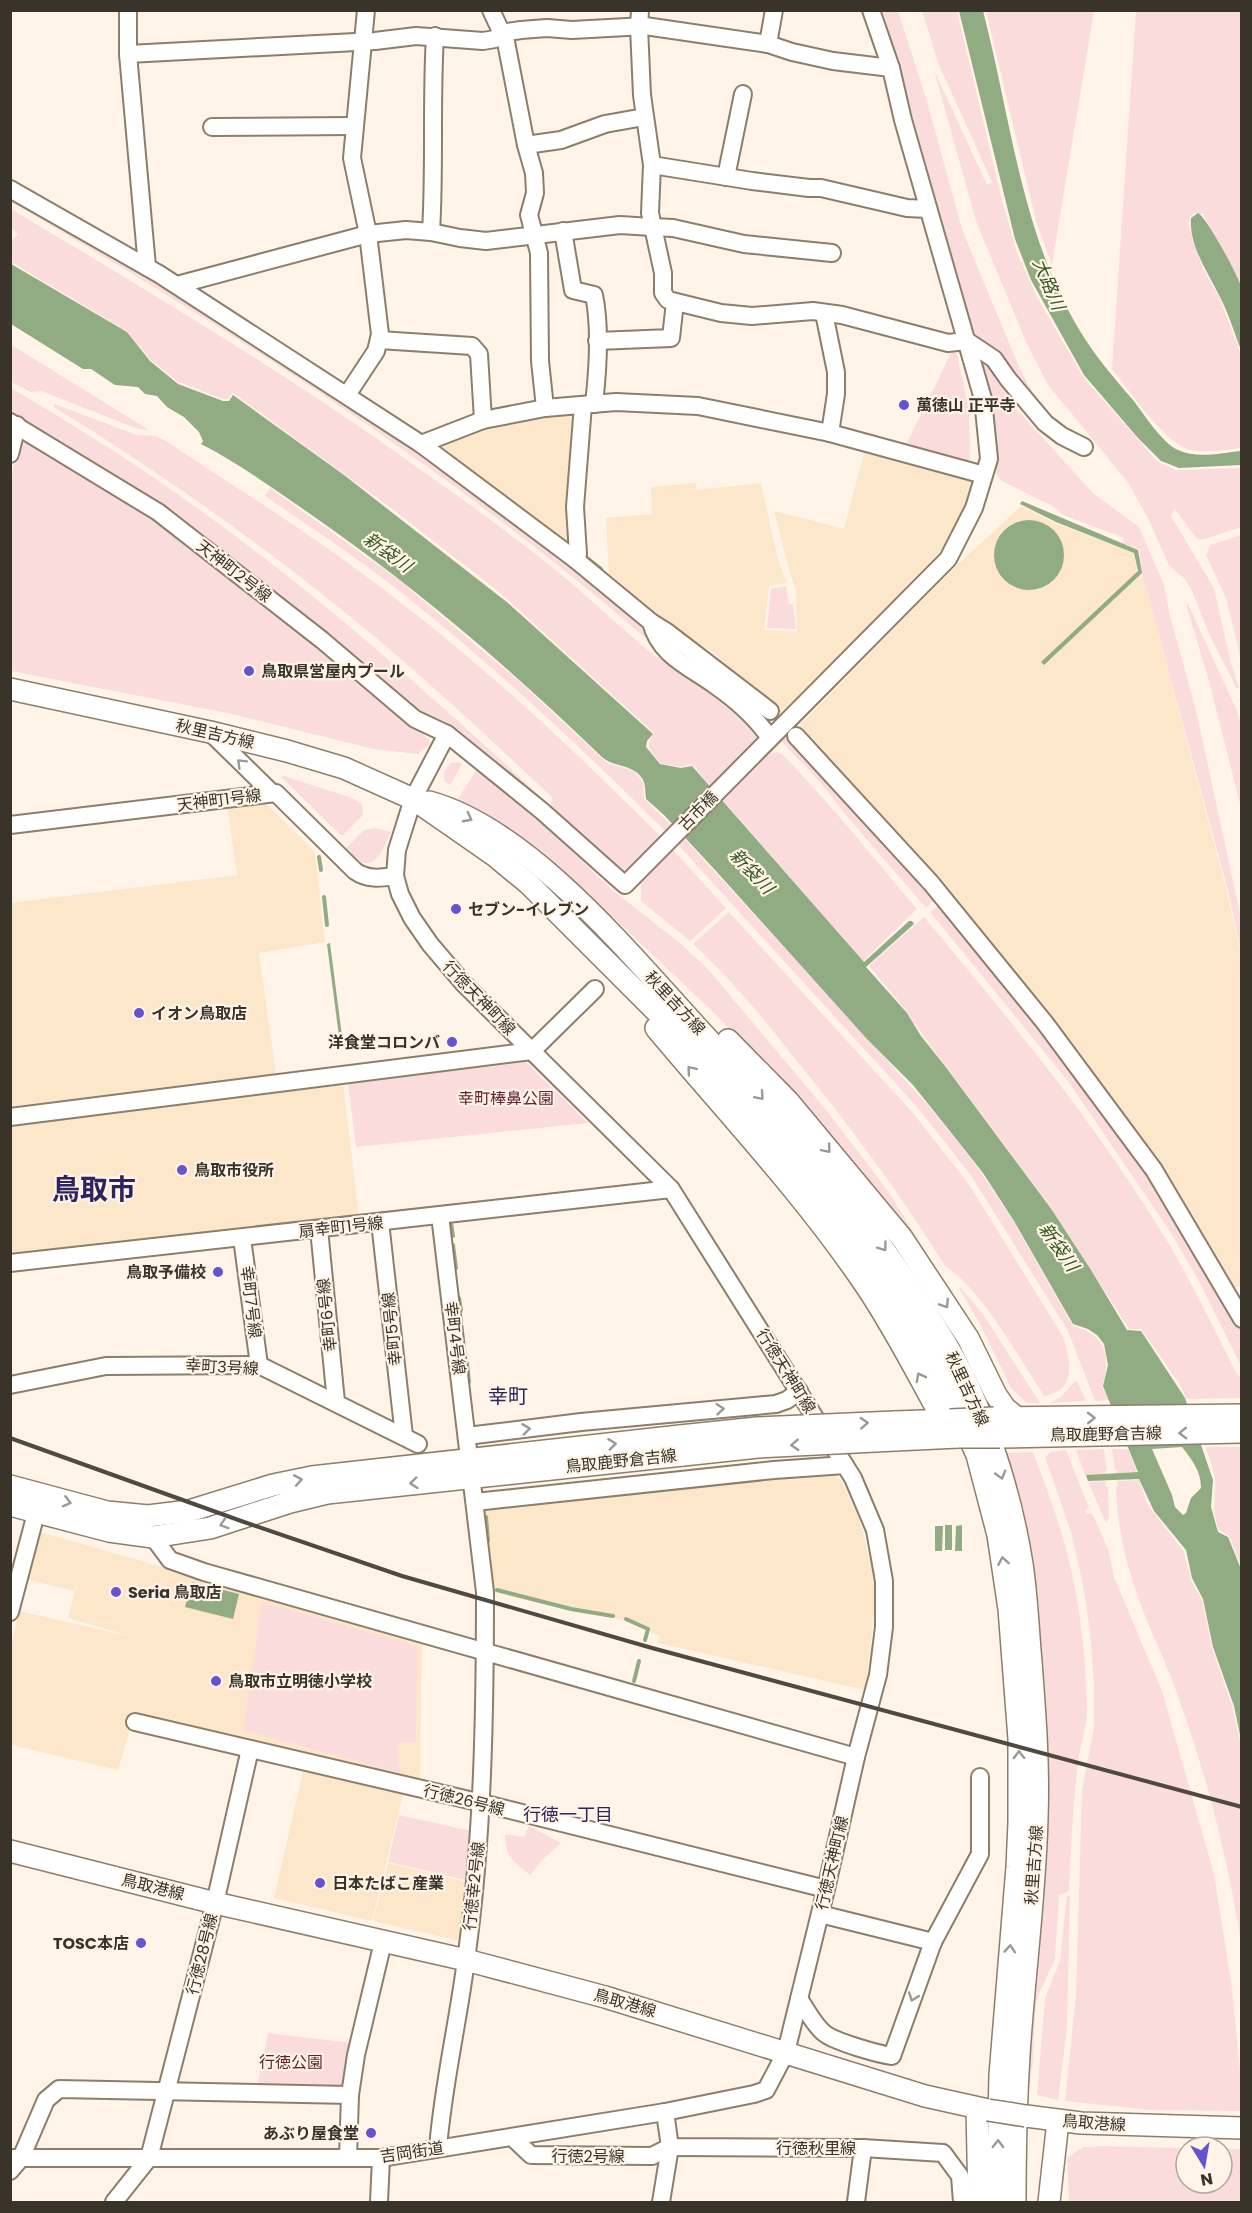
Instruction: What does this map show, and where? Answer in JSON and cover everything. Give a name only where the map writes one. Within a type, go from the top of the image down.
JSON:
[{"type":"main road","name":"秋里吉方線","points":[[10,689],[287,751],[344,768],[414,798],[451,808],[483,826],[534,862],[593,916],[758,1093],[804,1146],[871,1232],[944,1339],[974,1397],[996,1455],[1010,1507],[1024,1580],[1034,1696],[1037,1777],[1036,1839],[1019,2058],[1015,2202]]},
{"type":"main road","name":"秋里吉方線","points":[[414,798],[512,869],[551,904],[684,1039],[763,1126],[832,1210],[874,1266],[924,1342],[951,1394],[977,1455],[994,1518],[1006,1581],[1017,1702],[1019,1773],[1017,1868],[999,2086],[997,2202]]},
{"type":"main road","points":[[551,904],[814,1215],[890,1324],[951,1425]]},
{"type":"main road","points":[[593,916],[657,965],[788,1101],[902,1238],[968,1338],[996,1395],[1005,1408],[1029,1424]]},
{"type":"main road","name":"鳥取鹿野倉吉線","points":[[10,1486],[38,1503],[121,1534],[153,1537],[210,1528],[290,1502],[327,1493],[472,1469],[682,1445],[768,1446],[951,1425],[995,1430],[1029,1424],[1242,1415]]},
{"type":"main road","name":"鳥取鹿野倉吉線","points":[[995,1430],[1029,1424],[1242,1432]]},
{"type":"main road","name":"鳥取鹿野倉吉線","points":[[10,1505],[38,1503],[132,1516],[156,1515],[189,1511],[273,1485],[312,1477],[472,1469]]},
{"type":"main road","name":"鳥取港線","points":[[10,1851],[215,1903],[466,1960],[605,1997],[932,2098],[1058,2121],[1242,2128]]},
{"type":"main road","points":[[979,2202],[983,2109]]},
{"type":"main road","points":[[1049,2202],[1058,2121]]},
{"type":"street","points":[[128,10],[128,54],[147,267]]},
{"type":"street","points":[[347,395],[376,351],[380,334],[368,234],[352,158],[366,10]]},
{"type":"street","points":[[491,10],[509,57],[526,145],[534,173],[534,193],[529,215],[539,254],[540,362],[545,408]]},
{"type":"street","points":[[768,44],[774,10]]},
{"type":"street","name":"古市橋","points":[[637,874],[948,559],[974,508],[989,459],[983,399],[928,210],[891,68],[871,10]]},
{"type":"street","points":[[128,54],[435,36],[483,41],[495,39],[501,33],[547,28],[572,30],[627,26],[640,19]]},
{"type":"street","points":[[640,19],[645,26],[768,44],[833,61],[891,68]]},
{"type":"street","points":[[640,19],[644,117],[652,165],[650,213],[663,273],[663,293],[668,300],[721,313],[752,316],[813,311],[842,315],[948,343],[967,341],[994,359],[1045,423],[1062,436],[1084,447]]},
{"type":"street","points":[[431,232],[435,36]]},
{"type":"street","points":[[726,177],[743,94]]},
{"type":"street","points":[[526,145],[561,140],[605,124],[644,117]]},
{"type":"street","points":[[212,127],[355,126]]},
{"type":"street","points":[[652,165],[809,189],[821,188],[907,208],[928,210]]},
{"type":"street","points":[[10,189],[177,285],[421,444],[576,560],[651,622],[770,711]]},
{"type":"street","points":[[177,285],[368,234],[406,230],[486,242],[620,225],[674,228],[744,244],[832,252]]},
{"type":"street","points":[[563,231],[573,290],[594,295],[597,340],[575,507],[578,554],[576,560]]},
{"type":"street","points":[[597,340],[671,338],[675,302]]},
{"type":"street","points":[[824,313],[836,372],[836,394],[830,433]]},
{"type":"street","points":[[379,340],[472,346],[479,354],[483,420]]},
{"type":"street","points":[[421,444],[483,420],[545,408],[616,402],[698,406],[830,433],[984,475]]},
{"type":"street","points":[[10,454],[14,424]]},
{"type":"street","name":"天神町2号線","points":[[14,424],[158,512],[322,640],[415,719],[447,735],[542,811],[625,885],[637,874]]},
{"type":"street","points":[[651,622],[653,633],[674,660],[717,686],[760,723],[765,743]]},
{"type":"street","points":[[210,732],[272,793]]},
{"type":"street","name":"行徳天神町線","points":[[447,735],[414,798],[396,850],[395,876],[405,905],[430,945],[464,984],[671,1189],[853,1478],[874,1530],[884,1581],[884,1627],[878,1675],[856,1757],[786,2052]]},
{"type":"street","points":[[796,736],[931,883],[1046,1023],[1154,1170],[1242,1319]]},
{"type":"street","name":"天神町1号線","points":[[10,825],[276,793],[355,871],[373,878],[395,876]]},
{"type":"street","points":[[10,1117],[531,1051],[595,988]]},
{"type":"street","name":"扇幸町1号線","points":[[10,1263],[671,1189]]},
{"type":"street","name":"幸町4号線","points":[[440,1215],[472,1469]]},
{"type":"street","name":"幸町5号線","points":[[380,1222],[411,1440]]},
{"type":"street","name":"幸町6号線","points":[[319,1229],[336,1402]]},
{"type":"street","name":"幸町7号線","points":[[242,1238],[259,1365]]},
{"type":"street","name":"幸町3号線","points":[[10,1385],[106,1366],[259,1365],[411,1440]]},
{"type":"street","points":[[468,1436],[581,1422],[776,1404],[787,1400],[799,1391]]},
{"type":"street","points":[[475,1502],[774,1470],[845,1465]]},
{"type":"street","name":"行徳幸2号線","points":[[438,2148],[442,2101],[466,1960],[482,1803],[485,1592],[472,1469]]},
{"type":"street","points":[[10,1612],[38,1503]]},
{"type":"street","points":[[153,1537],[170,1560],[204,1572],[856,1757]]},
{"type":"street","name":"行徳26号線","points":[[135,1722],[482,1803],[826,1889]]},
{"type":"street","name":"行徳28号線","points":[[149,2158],[215,1903],[250,1749]]},
{"type":"street","points":[[799,1999],[818,2027],[828,2036],[881,2055],[892,2056],[933,1942],[980,1854],[980,1777]]},
{"type":"street","points":[[820,1914],[933,1942]]},
{"type":"street","points":[[348,2158],[350,2095],[356,2055],[383,1942]]},
{"type":"street","name":"吉岡街道","points":[[14,2163],[149,2158],[381,2158],[665,2112],[747,2096],[766,2090],[786,2052]]},
{"type":"street","points":[[14,2163],[46,2100],[59,2089],[350,2095]]},
{"type":"street","points":[[661,2202],[670,2147],[665,2112]]},
{"type":"street","name":"行徳2号線","points":[[512,2137],[531,2155],[652,2156],[670,2147]]},
{"type":"street","name":"行徳秋里線","points":[[670,2147],[863,2148],[943,2153],[960,2176],[962,2202]]},
{"type":"street","points":[[856,2202],[863,2148]]},
{"type":"street","points":[[114,2202],[149,2158]]},
{"type":"street","points":[[379,2202],[381,2158]]},
{"type":"shaded area","points":[[539,414],[541,418],[577,416],[569,546],[437,449],[437,441],[498,422]]},
{"type":"shaded area","points":[[864,453],[972,482],[974,486],[955,530],[926,571],[781,714],[711,651],[690,639],[650,609],[609,573],[606,518],[652,514],[651,487],[696,483],[697,490],[761,483],[778,560],[787,583],[769,586],[764,630],[797,632],[796,591],[774,511],[844,529]]},
{"type":"shaded area","points":[[1021,506],[1055,523],[1134,553],[1137,571],[1142,573],[1227,892],[1241,954],[1241,1286],[1234,1288],[1081,1057],[1001,956],[845,777],[797,728],[953,569]]},
{"type":"shaded area","name":"イオン鳥取店","points":[[261,803],[267,805],[315,852],[325,942],[259,953],[276,1074],[11,1106],[10,903],[237,875],[227,806]]},
{"type":"shaded area","name":"鳥取市役所","points":[[343,1083],[359,1217],[11,1255],[10,1123]]},
{"type":"shaded area","points":[[831,1473],[840,1479],[859,1519],[873,1572],[876,1597],[865,1690],[658,1643],[660,1636],[623,1620],[517,1598],[495,1592],[490,1585],[481,1516],[488,1506]]},
{"type":"shaded area","name":"鳥取市立明徳小学校","points":[[40,1532],[422,1641],[420,1782],[134,1716],[118,1770],[11,1745],[11,1646],[19,1611],[137,1638],[68,1618],[78,1580],[74,1591],[26,1579]]},
{"type":"shaded area","points":[[304,1767],[404,1790],[372,1921],[274,1898]]},
{"type":"shaded area","points":[[388,1863],[466,1882],[460,1941],[373,1921]]},
{"type":"green space","points":[[883,11],[898,11],[926,98],[962,229],[1020,369],[1032,391],[1054,419],[987,343],[976,341]]},
{"type":"green space","points":[[922,11],[957,11],[1003,204],[1018,255],[1037,297],[1084,378],[1157,461],[1176,470],[1241,468],[1241,527],[1202,540],[1197,539],[1175,509],[1171,516],[1214,588],[1239,688],[1237,689],[1209,634],[1192,591],[1185,579],[1169,566],[1149,520],[1127,481],[1048,385],[1027,344],[976,221],[934,70],[987,185],[992,182],[939,65]]},
{"type":"green space","points":[[986,11],[1094,11],[1052,265],[1036,221]]},
{"type":"green space","points":[[1136,11],[1241,11],[1241,285],[1203,214],[1194,213],[1190,217],[1189,224],[1203,269],[1219,297],[1241,354],[1241,448],[1202,451],[1180,446],[1148,415],[1112,369]]},
{"type":"green space","points":[[11,197],[204,310],[426,457],[624,609],[651,635],[664,654],[588,589],[430,469],[266,357],[11,202]]},
{"type":"green space","points":[[11,209],[270,368],[440,483],[551,566],[653,654],[731,705],[745,717],[754,729],[758,740],[711,787],[692,764],[681,767],[660,763],[649,746],[654,733],[499,592],[396,512],[233,393],[228,399],[222,399],[177,381],[151,360],[127,331],[11,262],[11,237],[13,239],[18,234],[11,228]]},
{"type":"green space","points":[[10,344],[149,430],[138,429],[41,391],[31,392],[11,382]]},
{"type":"green space","points":[[952,351],[957,354],[969,411],[970,459],[963,462],[905,447]]},
{"type":"green space","points":[[982,361],[994,373],[1019,412],[1094,494],[1139,527],[1164,585],[1170,616],[1196,710],[1241,918],[1241,951],[1228,891],[1142,573],[1139,549],[1122,543],[1124,538],[1063,515],[1054,507],[1002,481],[995,473],[994,416],[990,389]]},
{"type":"green space","points":[[11,388],[156,479],[271,563],[407,676],[539,795],[540,799],[537,799],[443,720],[412,710],[408,703],[316,623],[172,511],[11,411]]},
{"type":"green space","points":[[54,404],[137,435],[156,436],[166,441],[333,552],[423,620],[494,679],[595,772],[661,837],[629,870],[621,872],[614,869],[551,805],[552,797],[445,698],[352,618],[206,508],[54,407]]},
{"type":"green space","points":[[19,436],[100,481],[208,555],[412,724],[429,740],[430,744],[418,754],[374,749],[227,713],[11,671],[11,481]]},
{"type":"green space","points":[[270,488],[399,580],[521,683],[607,763],[634,771],[643,782],[644,799],[672,826],[666,832],[538,709],[403,594],[265,496]]},
{"type":"green space","points":[[1242,535],[1241,660],[1226,598],[1206,555],[1210,545]]},
{"type":"green space","points":[[786,586],[789,604],[793,605],[796,629],[767,628],[771,589]]},
{"type":"green space","points":[[1186,604],[1188,604],[1237,711],[1242,727],[1241,808],[1209,681]]},
{"type":"green space","points":[[785,738],[844,797],[936,898],[926,908],[821,783],[781,741]]},
{"type":"green space","points":[[778,752],[818,793],[917,909],[863,961],[723,800],[768,756]]},
{"type":"green space","points":[[450,763],[462,764],[450,785],[444,781],[444,772]]},
{"type":"green space","points":[[478,768],[558,838],[610,888],[681,944],[707,968],[827,1111],[888,1191],[936,1268],[933,1270],[770,1070],[709,1008],[563,870],[512,831],[458,799]]},
{"type":"green space","points":[[284,776],[352,798],[362,804],[363,815],[342,836],[281,777]]},
{"type":"green space","points":[[375,828],[391,832],[374,861],[362,862],[344,850],[364,830]]},
{"type":"green space","points":[[685,839],[926,1103],[961,1146],[1012,1219],[1073,1326],[1084,1330],[1099,1341],[1106,1356],[1102,1386],[1109,1400],[1095,1401],[1068,1331],[972,1177],[918,1108],[678,845]]},
{"type":"green space","points":[[673,850],[726,908],[690,941],[641,901],[641,882]]},
{"type":"green space","points":[[942,903],[1113,1121],[1211,1273],[1241,1331],[1241,1366],[1200,1283],[1169,1230],[1068,1081],[930,912]]},
{"type":"green space","points":[[729,912],[913,1113],[968,1183],[1062,1335],[1068,1354],[1069,1372],[1067,1380],[1055,1393],[1044,1396],[986,1308],[973,1291],[945,1266],[872,1158],[833,1107],[770,1027],[720,970],[693,944]]},
{"type":"green space","points":[[924,917],[1053,1076],[1142,1201],[1178,1260],[1236,1373],[1241,1378],[1241,1398],[1187,1399],[1178,1382],[1141,1329],[1129,1329],[1052,1209],[905,1009],[869,966]]},
{"type":"green space","name":"幸町棒鼻公園","points":[[526,1062],[588,1123],[356,1147],[348,1083]]},
{"type":"green space","points":[[960,1287],[983,1314],[1040,1403],[1027,1403],[1011,1388]]},
{"type":"green space","points":[[1077,1381],[1086,1401],[1050,1403],[1061,1397]]},
{"type":"green space","points":[[1206,1447],[1241,1447],[1241,1566],[1229,1536],[1219,1530],[1214,1511],[1213,1468]]},
{"type":"green space","points":[[1104,1449],[1107,1470],[1105,1474],[1085,1475],[1076,1450]]},
{"type":"green space","points":[[1112,1449],[1128,1449],[1137,1472],[1117,1473]]},
{"type":"green space","points":[[1066,1450],[1089,1508],[1085,1510],[1087,1514],[1092,1513],[1108,1549],[1114,1577],[1162,1691],[1214,1874],[1232,1988],[1241,2081],[1241,2111],[1150,2110],[1065,2101],[1076,1994],[1082,1791],[1094,1727],[1090,1631],[1083,1585],[1071,1532],[1045,1457],[1051,1452]]},
{"type":"green space","points":[[1033,1452],[1066,1547],[1076,1593],[1083,1640],[1087,1710],[1076,1779],[1069,1891],[1059,1895],[1055,1959],[1038,1996],[1028,2094],[1025,2093],[1003,1453]]},
{"type":"green space","points":[[1139,1480],[1148,1505],[1184,1552],[1191,1580],[1202,1600],[1212,1648],[1232,1706],[1241,1746],[1241,1942],[1230,1880],[1199,1758],[1174,1685],[1139,1599],[1121,1536],[1117,1481]]},
{"type":"green space","points":[[1105,1481],[1108,1487],[1109,1517],[1106,1523],[1088,1482]]},
{"type":"green space","points":[[262,1602],[417,1646],[416,1743],[397,1743],[400,1773],[243,1730]]},
{"type":"green space","points":[[399,1815],[471,1831],[466,1880],[388,1862]]},
{"type":"green space","points":[[529,1826],[561,1843],[530,1875],[508,1854],[505,1842],[505,1834],[524,1837]]},
{"type":"green space","points":[[1067,1896],[1070,1896],[1067,2028],[1058,2100],[1037,2095],[1045,1998],[1060,1961]]},
{"type":"green space","name":"行徳公園","points":[[268,2033],[352,2043],[344,2088],[257,2087]]},
{"type":"green space","points":[[1083,2147],[1174,2148],[1174,2195],[1234,2195],[1234,2149],[1241,2149],[1241,2202],[1069,2202],[1067,2158]]},
{"type":"water","name":"大路川","points":[[959,11],[983,11],[1031,215],[1060,294],[1080,331],[1105,367],[1160,435],[1172,446],[1185,453],[1201,455],[1241,451],[1241,465],[1179,468],[1161,461],[1084,375],[1031,280],[1015,239]]},
{"type":"water","points":[[1198,213],[1222,248],[1242,289],[1241,350],[1226,310],[1196,249],[1191,218]]},
{"type":"water","name":"新袋川","points":[[11,264],[127,332],[150,361],[178,384],[223,401],[229,401],[233,395],[344,475],[508,603],[653,734],[647,741],[646,747],[660,764],[681,768],[692,766],[864,962],[909,921],[912,921],[914,924],[866,967],[907,1013],[921,1036],[1052,1210],[1127,1330],[1141,1331],[1185,1398],[1213,1480],[1211,1507],[1218,1532],[1228,1537],[1241,1569],[1241,1740],[1234,1706],[1213,1647],[1203,1599],[1192,1578],[1186,1550],[1154,1511],[1139,1479],[1088,1481],[1086,1475],[1138,1472],[1103,1386],[1108,1365],[1104,1344],[1088,1329],[1073,1324],[1014,1221],[983,1173],[913,1085],[867,1039],[664,815],[646,799],[643,779],[637,773],[602,757],[464,632],[354,545],[274,489],[201,444],[203,441],[199,432],[184,417],[167,407],[157,396],[145,394],[138,387],[115,385],[91,369],[83,369],[11,324]],"holes":[[[1182,1447],[1198,1471],[1201,1482],[1201,1488],[1191,1498],[1186,1513],[1183,1515],[1175,1507],[1152,1449]]]},
{"type":"water","points":[[1022,501],[1138,550],[1142,573],[1044,665],[1041,662],[1138,571],[1134,553],[1056,522],[1020,504]]},
{"type":"water","points":[[1036,520],[1049,526],[1058,535],[1062,541],[1064,555],[1062,569],[1054,580],[1043,588],[1022,590],[1004,580],[996,569],[994,548],[1004,530],[1015,522]]},
{"type":"water","points":[[330,943],[343,1044],[340,1044],[327,944]]},
{"type":"water","points":[[945,1525],[952,1525],[952,1550],[945,1550]]},
{"type":"water","points":[[962,1525],[962,1551],[955,1551],[956,1526]]},
{"type":"water","points":[[935,1526],[943,1526],[942,1551],[935,1551]]},
{"type":"water","points":[[192,1582],[239,1594],[233,1619],[185,1607]]},
{"type":"waterway","points":[[582,554],[601,569]]},
{"type":"waterway","points":[[319,857],[321,870]]},
{"type":"waterway","points":[[324,897],[327,925]]},
{"type":"waterway","points":[[451,1223],[453,1236]]},
{"type":"waterway","points":[[453,1245],[456,1268]]},
{"type":"waterway","points":[[459,1298],[461,1310]]},
{"type":"waterway","points":[[467,1363],[469,1382]]},
{"type":"waterway","points":[[486,1517],[488,1541]]},
{"type":"waterway","points":[[497,1590],[571,1609],[613,1616]]},
{"type":"waterway","points":[[626,1619],[648,1629],[645,1640]]},
{"type":"waterway","points":[[634,1681],[639,1661]]},
{"type":"railway","points":[[10,1438],[402,1576],[652,1648],[1242,1807]]},
{"type":"place","name":"萬徳山 正平寺","points":[[904,405]]},
{"type":"place","name":"鳥取県営屋内プール","points":[[249,671]]},
{"type":"place","name":"セブン-イレブン","points":[[456,909]]},
{"type":"place","name":"イオン鳥取店","points":[[139,1013]]},
{"type":"place","name":"洋食堂コロンバ","points":[[452,1042]]},
{"type":"place","name":"鳥取市役所","points":[[182,1170]]},
{"type":"place","name":"鳥取予備校","points":[[218,1272]]},
{"type":"place","name":"Seria 鳥取店","points":[[116,1592]]},
{"type":"place","name":"鳥取市立明徳小学校","points":[[216,1681]]},
{"type":"place","name":"日本たばこ産業","points":[[320,1883]]},
{"type":"place","name":"TOSC本店","points":[[141,1943]]},
{"type":"place","name":"あぶり屋食堂","points":[[371,2133]]},
{"type":"district","name":"鳥取市","points":[[94,1189]]},
{"type":"district","name":"幸町","points":[[508,1396]]},
{"type":"district","name":"行徳一丁目","points":[[568,1814]]}]
